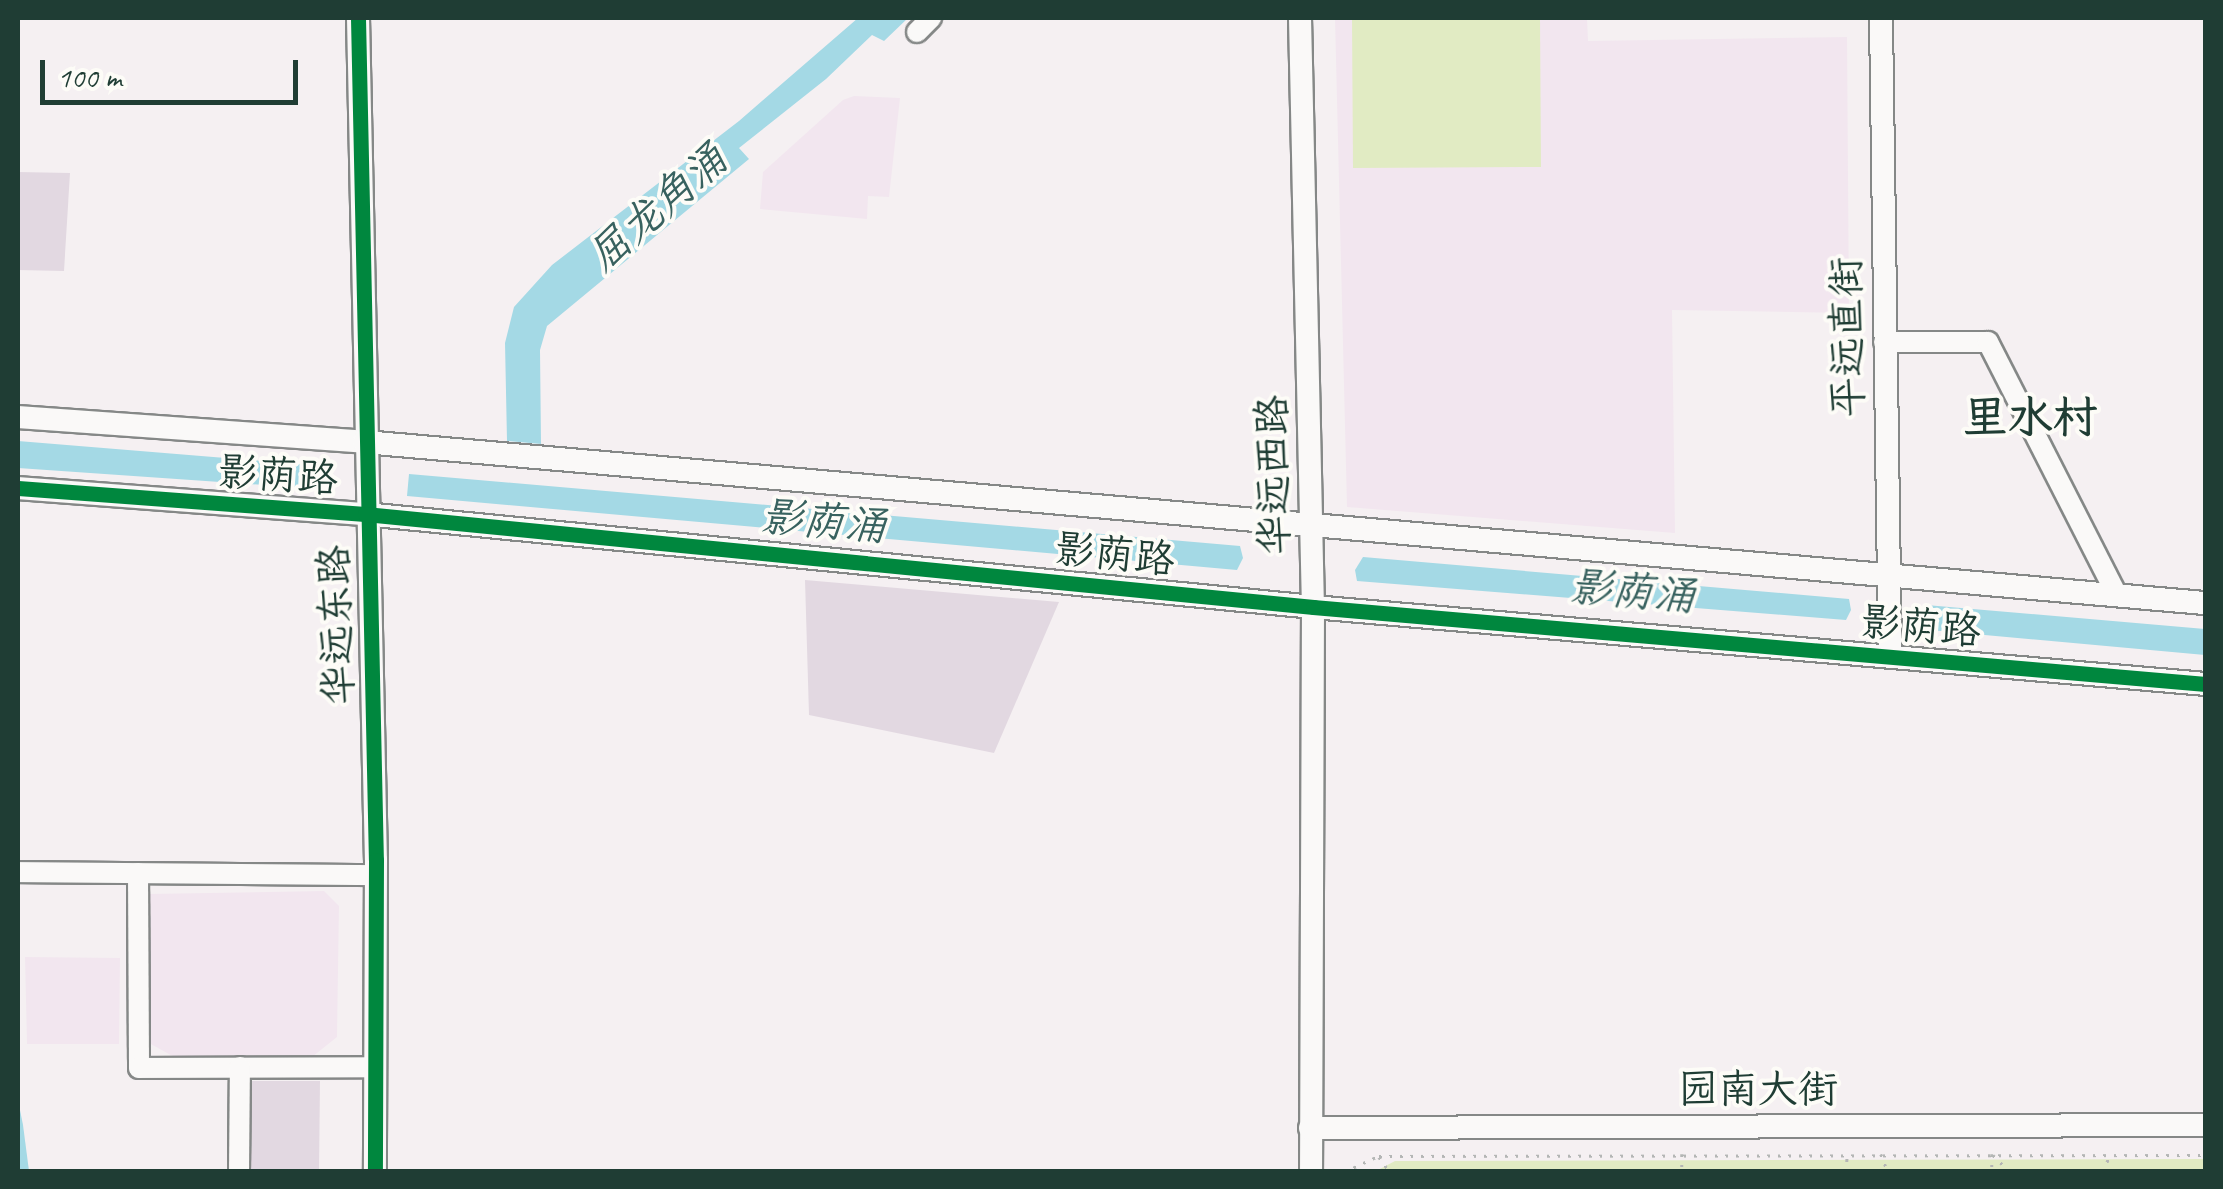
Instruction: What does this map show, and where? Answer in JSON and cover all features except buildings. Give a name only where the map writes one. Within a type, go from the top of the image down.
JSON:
[{"type":"street","name":"华远东路","points":[[358,18],[376,875],[375,1172]]},
{"type":"street","name":"华远西路","points":[[1300,18],[1313,606],[1311,1172]]},
{"type":"street","name":"平远直街","points":[[1881,18],[1889,648]]},
{"type":"street","points":[[1884,342],[1988,342],[2117,596]]},
{"type":"street","name":"影荫路","points":[[18,417],[364,442],[1311,525],[1886,584],[2206,603]]},
{"type":"street","name":"影荫路","points":[[18,488],[366,514],[1313,606],[1889,648],[2206,684]]},
{"type":"street","points":[[18,872],[376,875]]},
{"type":"street","points":[[138,873],[138,1068],[376,1067]]},
{"type":"street","points":[[240,1068],[240,1172]]},
{"type":"street","name":"园南大街","points":[[1310,1128],[2206,1125]]},
{"type":"path","points":[[2103,1172],[2110,1153]]},
{"type":"path","points":[[1682,1154],[1682,1172]]},
{"type":"path","points":[[1846,1172],[1847,1154]]},
{"type":"path","points":[[1880,1154],[1888,1172]]},
{"type":"path","points":[[1992,1154],[1992,1172]]},
{"type":"path","points":[[1992,1154],[2010,1172]]},
{"type":"path","points":[[1344,1172],[1378,1156],[2206,1155]]},
{"type":"path","points":[[1378,1156],[1390,1172]]},
{"type":"shaded area","points":[[1335,18],[1587,18],[1588,41],[1847,37],[1849,313],[1672,310],[1675,533],[1347,507]]},
{"type":"shaded area","points":[[854,96],[900,98],[889,197],[868,196],[867,219],[760,209],[763,172],[843,100]]},
{"type":"shaded area","points":[[324,891],[339,906],[337,1037],[312,1057],[178,1059],[149,1043],[148,894]]},
{"type":"shaded area","points":[[25,957],[120,958],[119,1044],[27,1044]]},
{"type":"green space","points":[[1352,18],[1540,18],[1541,167],[1353,168]]},
{"type":"green space","points":[[2206,1159],[2205,1172],[1376,1171],[1395,1161]]},
{"type":"water","name":"屈龙角涌","points":[[858,18],[908,18],[884,41],[872,35],[826,79],[739,148],[749,159],[547,326],[540,350],[541,444],[507,441],[505,343],[514,307],[552,265],[739,121]]},
{"type":"water","points":[[18,441],[324,466],[328,477],[323,489],[18,468]]},
{"type":"water","name":"影荫涌","points":[[409,474],[1240,546],[1243,558],[1237,570],[407,496]]},
{"type":"water","name":"影荫涌","points":[[1363,557],[1849,599],[1851,610],[1846,620],[1357,581],[1355,570]]},
{"type":"water","points":[[1926,605],[2205,629],[2205,655],[1930,630],[1921,615]]},
{"type":"water","points":[[18,1100],[23,1125],[29,1171],[18,1171]]},
{"type":"cycle path","points":[[358,18],[376,860],[375,1172]]},
{"type":"cycle path","points":[[18,488],[365,514],[1313,607],[2206,684]]},
{"type":"district","name":"里水村","points":[[2030,418]]}]
